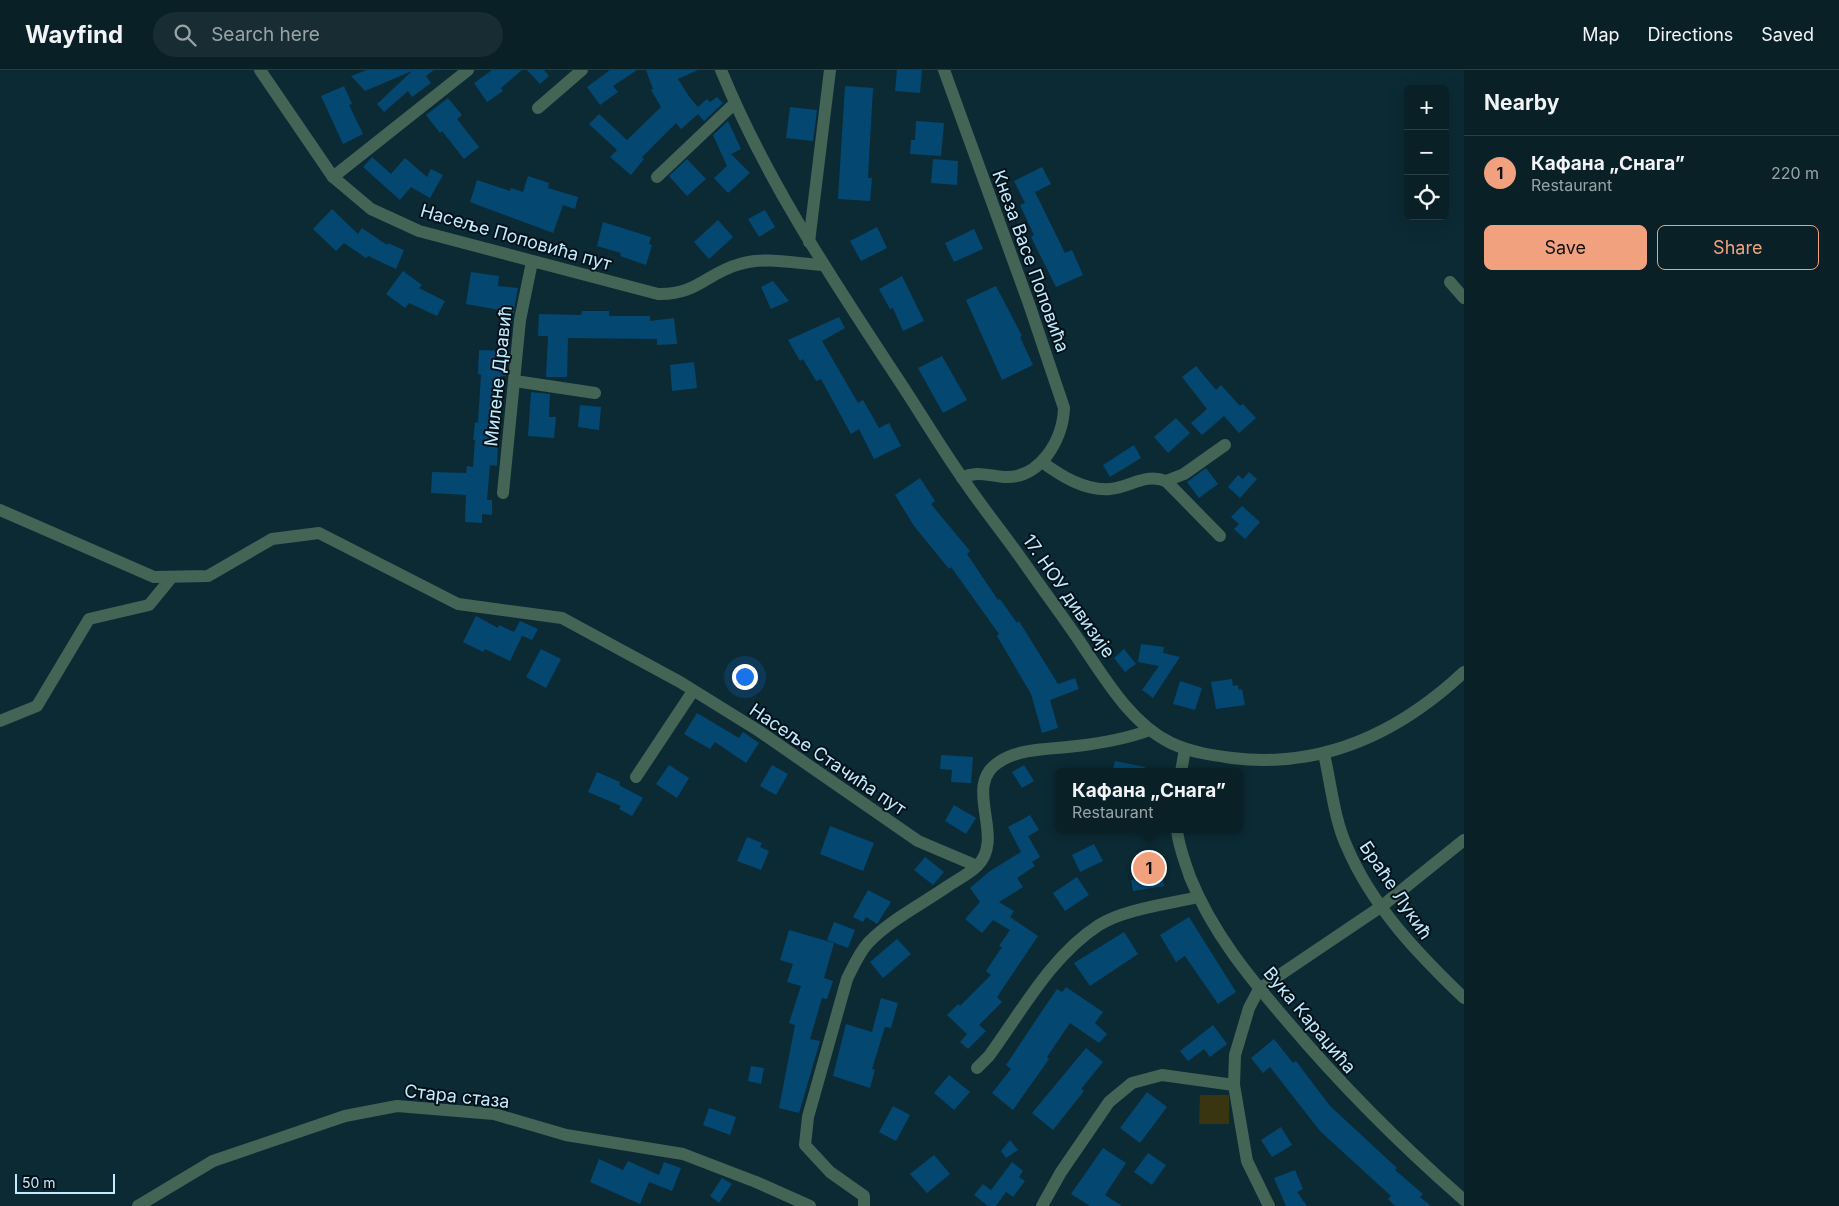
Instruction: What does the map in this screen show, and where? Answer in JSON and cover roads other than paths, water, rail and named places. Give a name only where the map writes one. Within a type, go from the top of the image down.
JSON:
[{"type":"street","name":"Насеље Поповића пут","points":[[260,70],[333,177],[371,209],[419,231],[658,294],[676,295],[695,288],[724,270],[742,263],[763,261],[824,265]]},
{"type":"street","points":[[333,177],[468,70]]},
{"type":"street","points":[[538,108],[582,70]]},
{"type":"street","name":"17. НОУ дивизије","points":[[720,70],[766,169],[809,242],[962,478],[997,524],[1116,692],[1150,730],[1185,749],[1223,757],[1296,760],[1324,754],[1368,736],[1406,717],[1432,699],[1464,672]]},
{"type":"street","points":[[809,242],[830,70]]},
{"type":"street","name":"Кнеза Васе Поповића","points":[[944,70],[1063,404],[1064,414],[1058,433],[1042,462]]},
{"type":"street","points":[[657,177],[735,103]]},
{"type":"street","name":"Милене Дравић","points":[[503,494],[520,320],[532,262]]},
{"type":"street","points":[[1450,282],[1464,298]]},
{"type":"street","points":[[515,381],[595,393]]},
{"type":"street","points":[[1166,481],[1184,474],[1225,445]]},
{"type":"street","points":[[962,478],[976,473],[1003,477],[1019,476],[1042,462],[1070,480],[1109,489],[1155,477],[1166,481],[1220,536]]},
{"type":"street","name":"Насеље Стачића пут","points":[[0,510],[154,577],[208,576],[272,539],[319,533],[458,604],[562,618],[759,731],[918,841],[977,866]]},
{"type":"street","points":[[0,721],[37,706],[89,619],[149,605],[172,577]]},
{"type":"street","points":[[636,777],[692,691]]},
{"type":"street","points":[[864,1206],[864,1196],[830,1172],[805,1145],[808,1116],[847,979],[868,944],[882,930],[977,866],[987,848],[989,832],[983,794],[984,780],[999,761],[1016,755],[1114,741],[1150,730]]},
{"type":"street","points":[[1181,768],[1185,749]]},
{"type":"street","name":"Браће Лукић","points":[[1324,754],[1346,846],[1360,873],[1418,954],[1464,998]]},
{"type":"street","name":"Вука Караџића","points":[[1178,833],[1180,848],[1198,897],[1217,932],[1260,989],[1338,1081],[1419,1161],[1464,1200]]},
{"type":"street","points":[[1269,1206],[1247,1161],[1234,1085],[1235,1055],[1249,1008],[1260,989],[1382,906],[1464,840]]},
{"type":"street","points":[[977,1068],[989,1056],[1059,959],[1100,925],[1125,915],[1198,897]]},
{"type":"street","points":[[1042,1206],[1061,1172],[1110,1102],[1132,1083],[1162,1075],[1234,1085]]},
{"type":"street","name":"Стара стаза","points":[[138,1206],[213,1162],[345,1116],[397,1106],[494,1114],[566,1135],[683,1154],[756,1182],[810,1206]]},
{"type":"place","name":"Кафана „Снага”","points":[[1149,868]]}]
